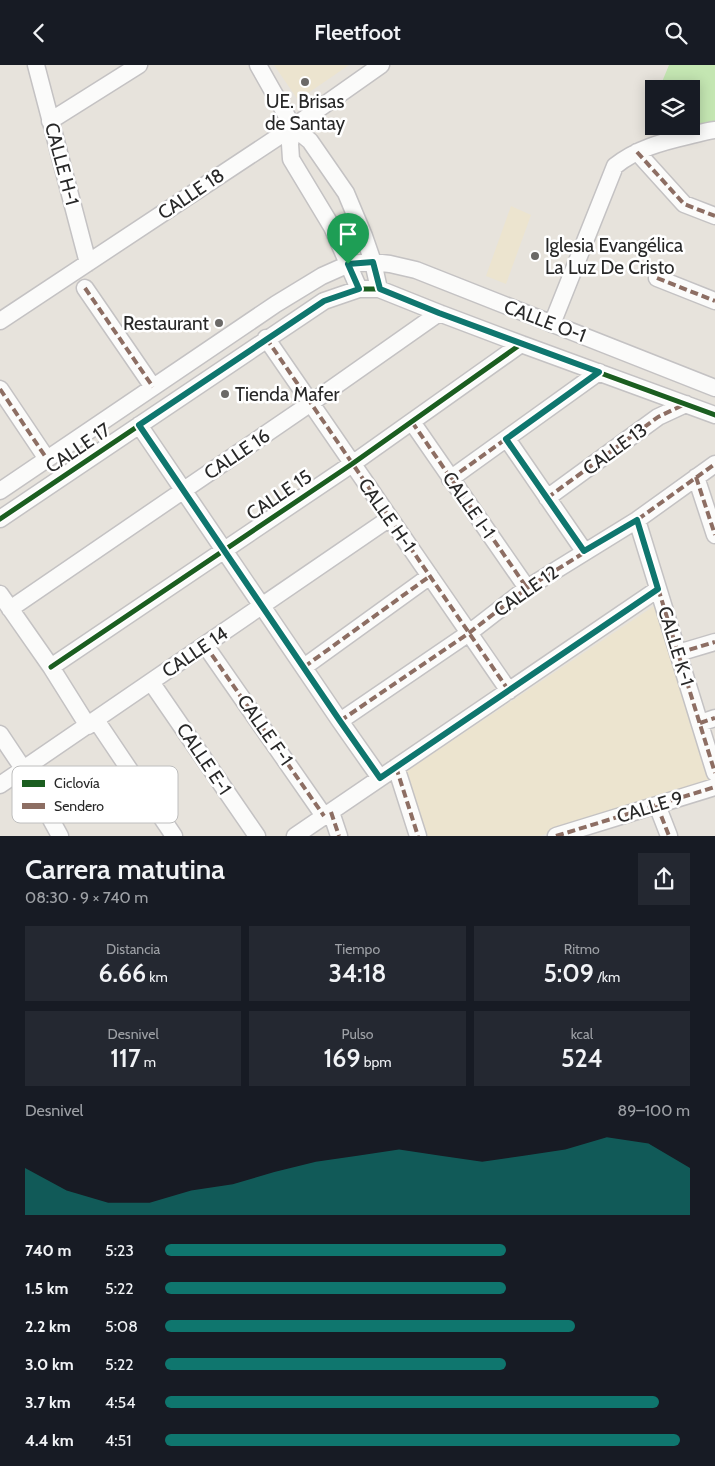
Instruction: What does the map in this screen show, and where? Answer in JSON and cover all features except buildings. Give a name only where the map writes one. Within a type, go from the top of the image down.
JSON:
[{"type":"street","name":"CALLE H-1","points":[[36,65],[88,263]]},
{"type":"street","points":[[50,121],[139,65]]},
{"type":"street","points":[[258,65],[293,127],[310,141],[346,193],[373,262],[380,289]]},
{"type":"street","name":"CALLE 18","points":[[0,321],[293,127],[381,65]]},
{"type":"street","points":[[293,127],[290,144],[291,159],[332,227],[359,289]]},
{"type":"street","points":[[552,324],[615,166],[637,151],[670,140],[715,131]]},
{"type":"street","points":[[637,151],[684,204],[715,216]]},
{"type":"street","name":"CALLE 17","points":[[0,491],[276,304],[322,276],[348,264],[373,262]]},
{"type":"street","name":"CALLE O-1","points":[[373,262],[416,270],[715,387]]},
{"type":"street","points":[[657,278],[715,301]]},
{"type":"street","points":[[85,288],[153,387]]},
{"type":"street","name":"CALLE 17","points":[[0,519],[266,338],[324,301],[359,289],[380,289]]},
{"type":"street","name":"CALLE O-1","points":[[380,289],[521,344],[715,415]]},
{"type":"street","name":"CALLE 16","points":[[10,609],[439,313]]},
{"type":"street","name":"CALLE H-1","points":[[266,338],[509,691]]},
{"type":"street","name":"CALLE 15","points":[[51,667],[412,422],[521,344]]},
{"type":"street","points":[[450,479],[599,372]]},
{"type":"street","points":[[0,389],[47,459]]},
{"type":"street","name":"CALLE 13","points":[[547,498],[658,417],[686,403]]},
{"type":"street","name":"CALLE I-1","points":[[412,422],[527,588]]},
{"type":"street","points":[[139,425],[380,778]]},
{"type":"street","points":[[506,439],[584,551]]},
{"type":"street","name":"CALLE 12","points":[[340,721],[469,633],[527,588],[584,551],[637,520],[715,464]]},
{"type":"street","points":[[696,477],[715,535]]},
{"type":"street","name":"CALLE 14","points":[[30,766],[390,518]]},
{"type":"street","name":"CALLE K-1","points":[[637,520],[678,653],[707,721],[715,773]]},
{"type":"street","points":[[304,667],[430,576]]},
{"type":"street","points":[[295,836],[658,589]]},
{"type":"street","points":[[0,594],[123,766]]},
{"type":"street","points":[[678,653],[715,642]]},
{"type":"street","name":"CALLE F-1","points":[[206,645],[327,814],[339,836]]},
{"type":"street","name":"CALLE E-1","points":[[151,682],[257,836]]},
{"type":"street","points":[[0,734],[21,766]]},
{"type":"street","points":[[396,767],[418,836]]},
{"type":"street","name":"CALLE 14","points":[[0,785],[12,778]]},
{"type":"street","name":"CALLE 9","points":[[556,836],[578,833],[715,787]]},
{"type":"street","points":[[657,805],[669,836]]},
{"type":"street","points":[[53,823],[60,836]]},
{"type":"street","points":[[165,823],[174,836]]},
{"type":"shaded area","name":"UE. Brisas de Santay","points":[[274,65],[349,65],[298,100]]},
{"type":"shaded area","points":[[511,206],[531,215],[506,284],[486,276]]},
{"type":"shaded area","points":[[657,604],[713,782],[540,836],[427,836],[404,773]]},
{"type":"green space","points":[[669,65],[715,65],[715,127],[700,128],[700,80],[663,80]]},
{"type":"marked path","points":[[637,152],[684,204],[715,216]]},
{"type":"marked path","points":[[657,278],[715,301]]},
{"type":"marked path","points":[[85,288],[153,387]]},
{"type":"marked path","points":[[266,338],[509,691]]},
{"type":"marked path","points":[[450,479],[599,372]]},
{"type":"marked path","points":[[0,389],[47,459]]},
{"type":"marked path","points":[[547,498],[658,417],[685,404]]},
{"type":"marked path","points":[[412,422],[527,588]]},
{"type":"marked path","points":[[139,425],[380,778]]},
{"type":"marked path","points":[[507,439],[584,551]]},
{"type":"marked path","points":[[340,721],[469,633],[527,588],[637,520],[715,464]]},
{"type":"marked path","points":[[696,477],[715,535]]},
{"type":"marked path","points":[[637,520],[715,773]]},
{"type":"marked path","points":[[304,667],[430,576]]},
{"type":"marked path","points":[[678,653],[715,642]]},
{"type":"marked path","points":[[205,645],[324,816]]},
{"type":"marked path","points":[[700,723],[715,718]]},
{"type":"marked path","points":[[396,767],[418,836]]},
{"type":"marked path","points":[[556,836],[715,787]]},
{"type":"marked path","points":[[657,805],[669,836]]},
{"type":"marked path","points":[[331,812],[339,836]]},
{"type":"cycle path","points":[[0,519],[324,301],[359,289],[379,289],[521,344],[715,415]]},
{"type":"cycle path","points":[[51,667],[352,464],[521,344]]},
{"type":"place","name":"UE. Brisas de Santay","points":[[305,82]]},
{"type":"place","name":"Iglesia Evangélica La Luz De Cristo","points":[[535,256]]},
{"type":"place","name":"Restaurant","points":[[219,323]]},
{"type":"place","name":"Tienda Mafer","points":[[225,394]]},
{"type":"route","points":[[373,262],[380,289],[439,313],[599,372],[506,439],[584,551],[637,520],[658,589],[380,778],[139,425],[266,338],[324,301],[359,289],[348,264],[373,262]]}]
